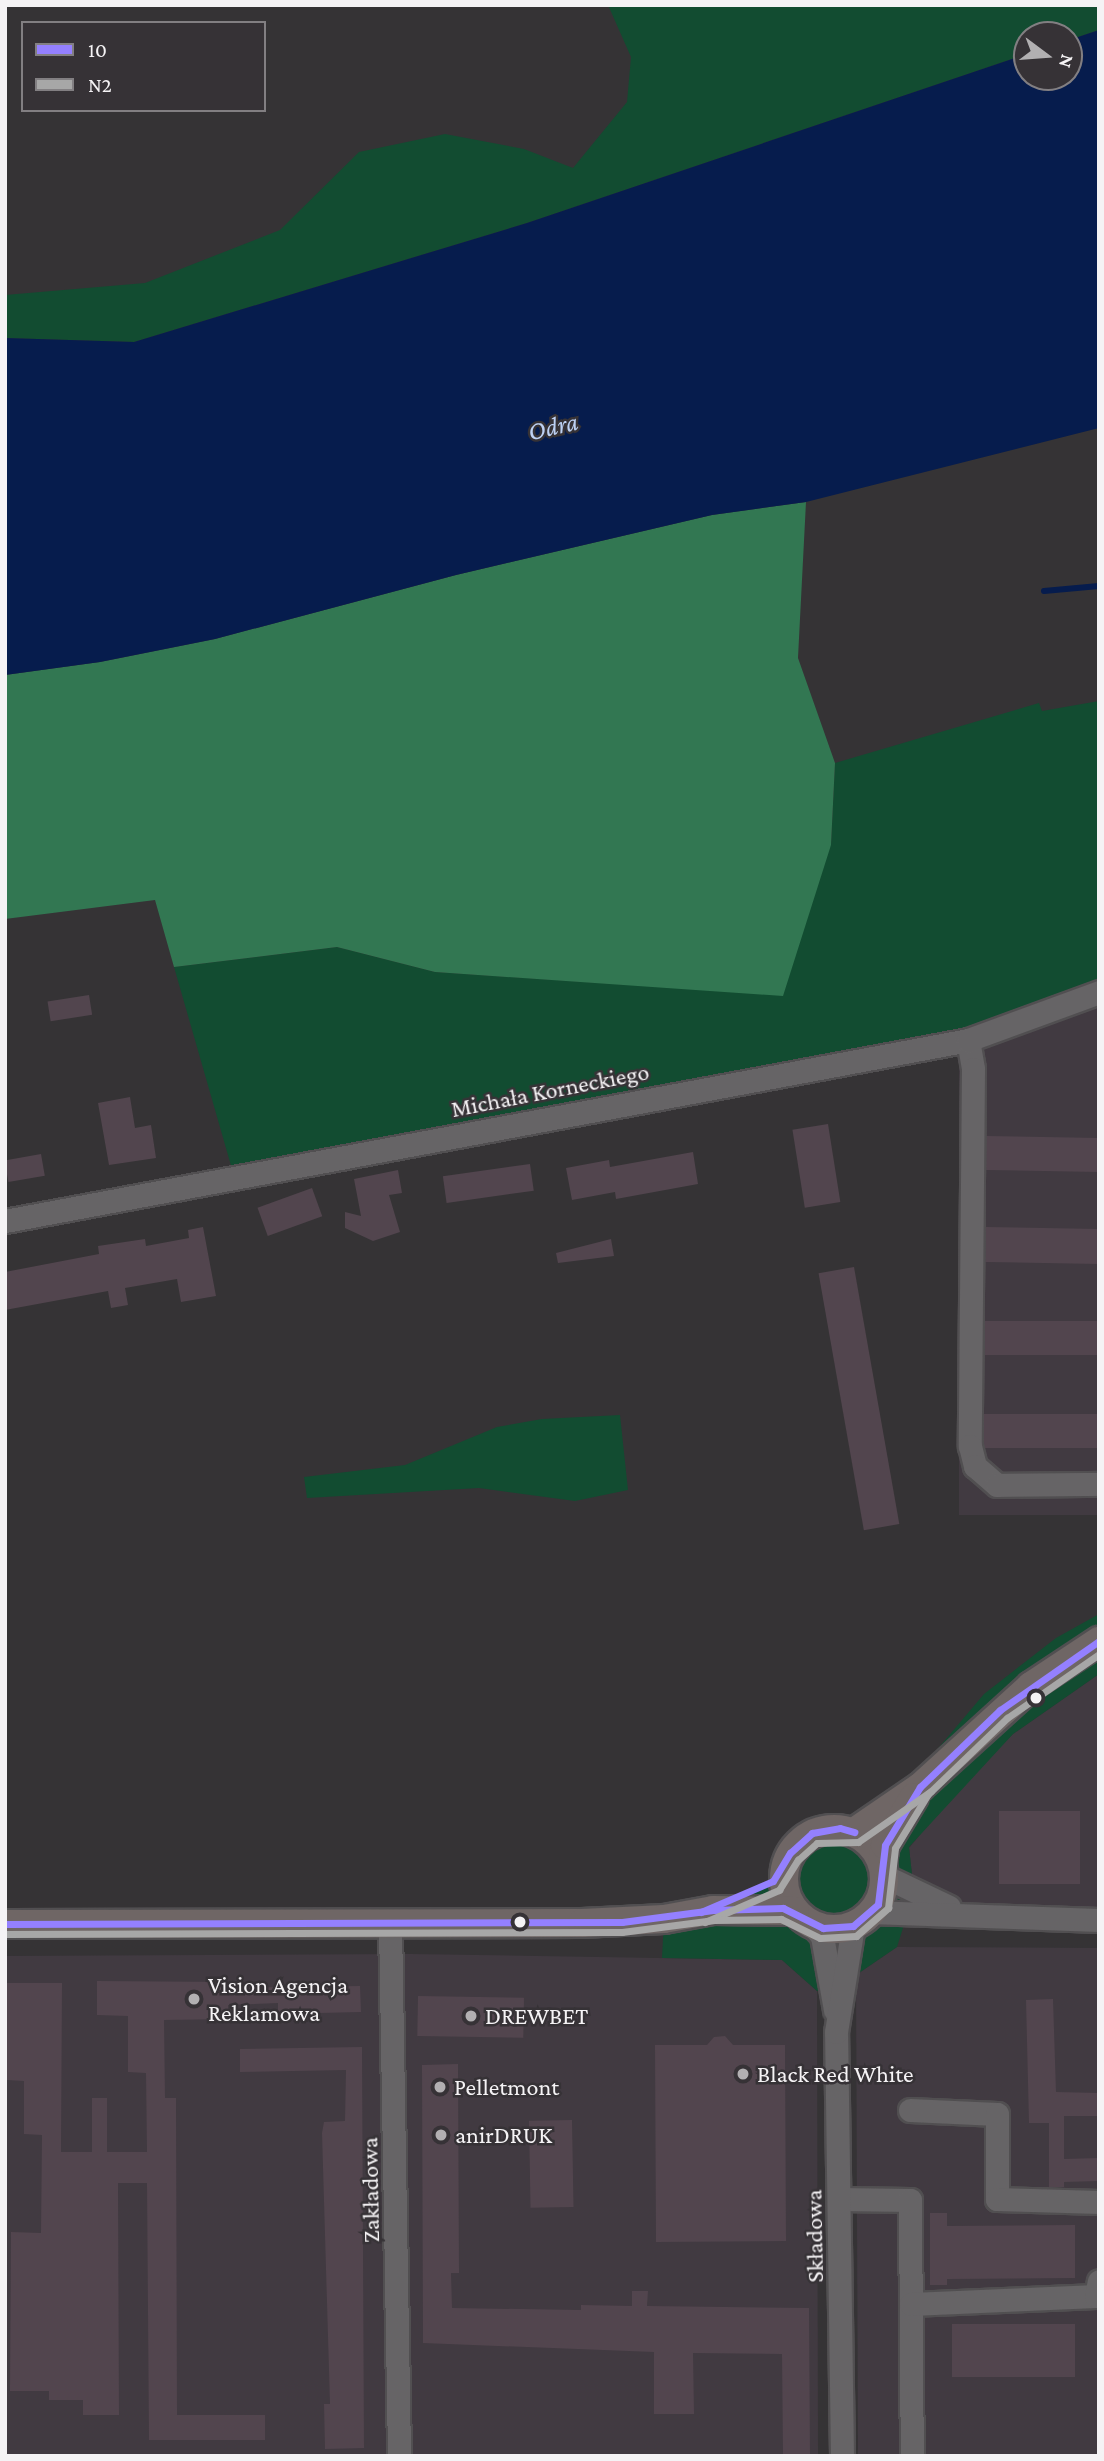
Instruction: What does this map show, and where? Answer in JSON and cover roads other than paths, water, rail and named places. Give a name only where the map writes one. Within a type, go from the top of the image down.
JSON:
[{"type":"main road","points":[[854,1832],[920,1787],[1000,1710],[1099,1642]]},
{"type":"main road","points":[[5,1924],[622,1922],[713,1910],[803,1918],[836,1929],[862,1919],[878,1904],[885,1845],[920,1787]]},
{"type":"main road","points":[[713,1910],[773,1881],[785,1866],[790,1853],[812,1833],[840,1828],[854,1832],[866,1840],[883,1869]]},
{"type":"main road","points":[[785,1866],[786,1895],[803,1918]]},
{"type":"street","name":"Michała Korneckiego","points":[[5,1221],[968,1040],[1099,992]]},
{"type":"street","points":[[968,1040],[973,1069],[970,1446],[975,1466],[997,1485],[1099,1484]]},
{"type":"street","points":[[883,1869],[961,1913]]},
{"type":"street","points":[[862,1919],[961,1913],[1027,1920],[1099,1920]]},
{"type":"street","name":"Składowa","points":[[803,1918],[822,1936],[828,1989],[837,2016]]},
{"type":"street","name":"Składowa","points":[[842,2456],[837,2016],[862,1919]]},
{"type":"street","name":"Zakładowa","points":[[390,1923],[399,2456]]},
{"type":"street","points":[[910,2110],[997,2114],[997,2199],[1099,2202]]},
{"type":"street","points":[[839,2199],[910,2200],[912,2456]]},
{"type":"street","points":[[911,2304],[1098,2294]]},
{"type":"water","name":"Odra","points":[[1099,30],[1099,428],[806,502],[712,515],[456,575],[215,639],[100,662],[5,675],[5,338],[134,342],[527,223],[1013,59],[1013,91],[1083,91],[1083,35]]},
{"type":"waterway","points":[[1044,591],[1099,586]]},
{"type":"place","name":"Vision Agencja Reklamowa","points":[[194,1999]]},
{"type":"place","name":"DREWBET","points":[[471,2016]]},
{"type":"place","name":"Black Red White","points":[[743,2074]]},
{"type":"place","name":"Pelletmont","points":[[440,2087]]},
{"type":"place","name":"anirDRUK","points":[[441,2135]]}]
